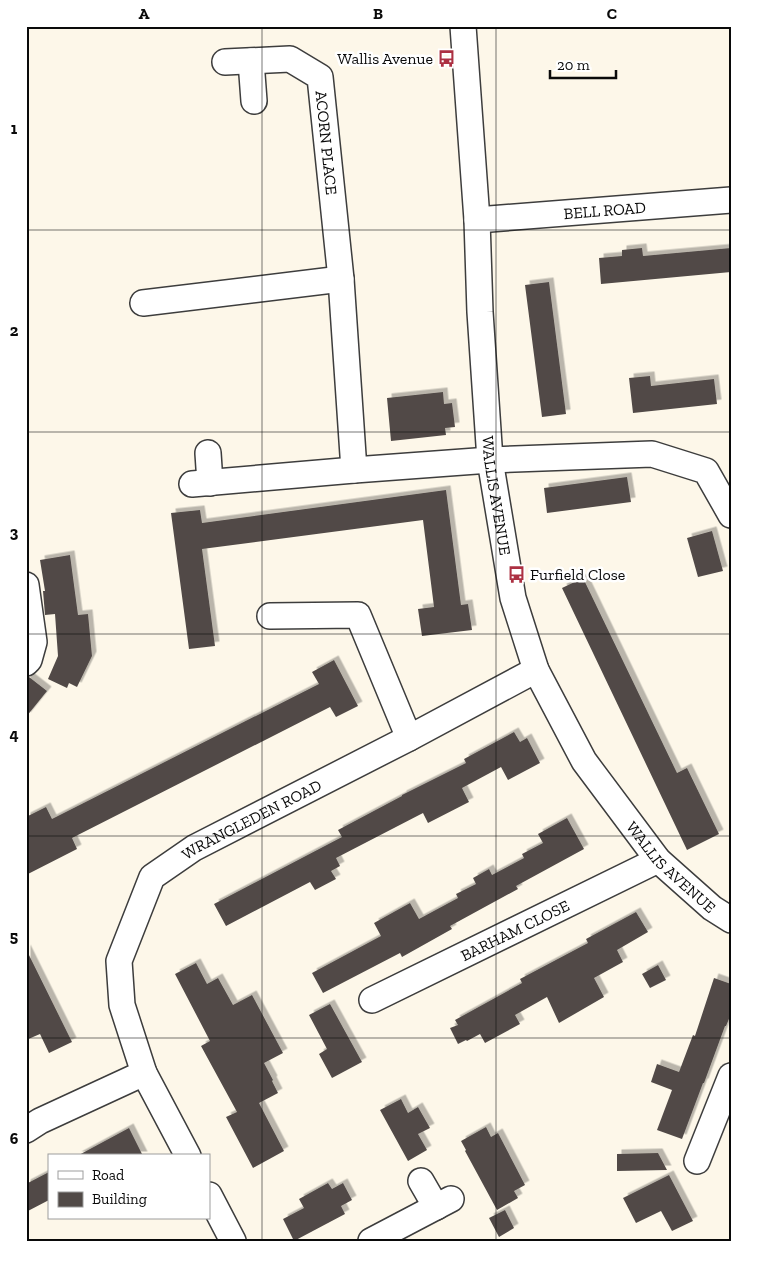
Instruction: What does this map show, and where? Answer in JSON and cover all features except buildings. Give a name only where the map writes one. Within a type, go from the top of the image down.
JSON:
[{"type":"street","name":"WALLIS AVENUE","points":[[464,26],[490,460],[513,598],[536,670],[584,761],[658,860],[712,908],[731,920]]},
{"type":"street","name":"ACORN PLACE","points":[[225,62],[290,59],[320,77],[341,279],[354,470]]},
{"type":"street","points":[[251,61],[254,102]]},
{"type":"street","name":"BELL ROAD","points":[[477,220],[731,200]]},
{"type":"street","points":[[143,303],[341,279]]},
{"type":"street","points":[[208,453],[201,484],[490,460],[652,454],[706,471],[731,515]]},
{"type":"street","points":[[26,664],[34,642],[27,596]]},
{"type":"street","points":[[270,616],[358,615],[409,738]]},
{"type":"street","name":"WRANGLEDEN ROAD","points":[[187,1154],[144,1073],[122,1005],[119,962],[152,877],[194,848],[409,738],[536,670]]},
{"type":"street","name":"BARHAM CLOSE","points":[[372,1000],[658,860]]},
{"type":"street","points":[[26,1130],[40,1121],[144,1073]]},
{"type":"street","points":[[697,1161],[731,1076]]},
{"type":"street","points":[[371,1241],[444,1203],[421,1181]]},
{"type":"street","points":[[210,1197],[233,1241]]},
{"type":"place","name":"Wallis Avenue","points":[[447,58]]},
{"type":"place","name":"Furfield Close","points":[[516,574]]}]
